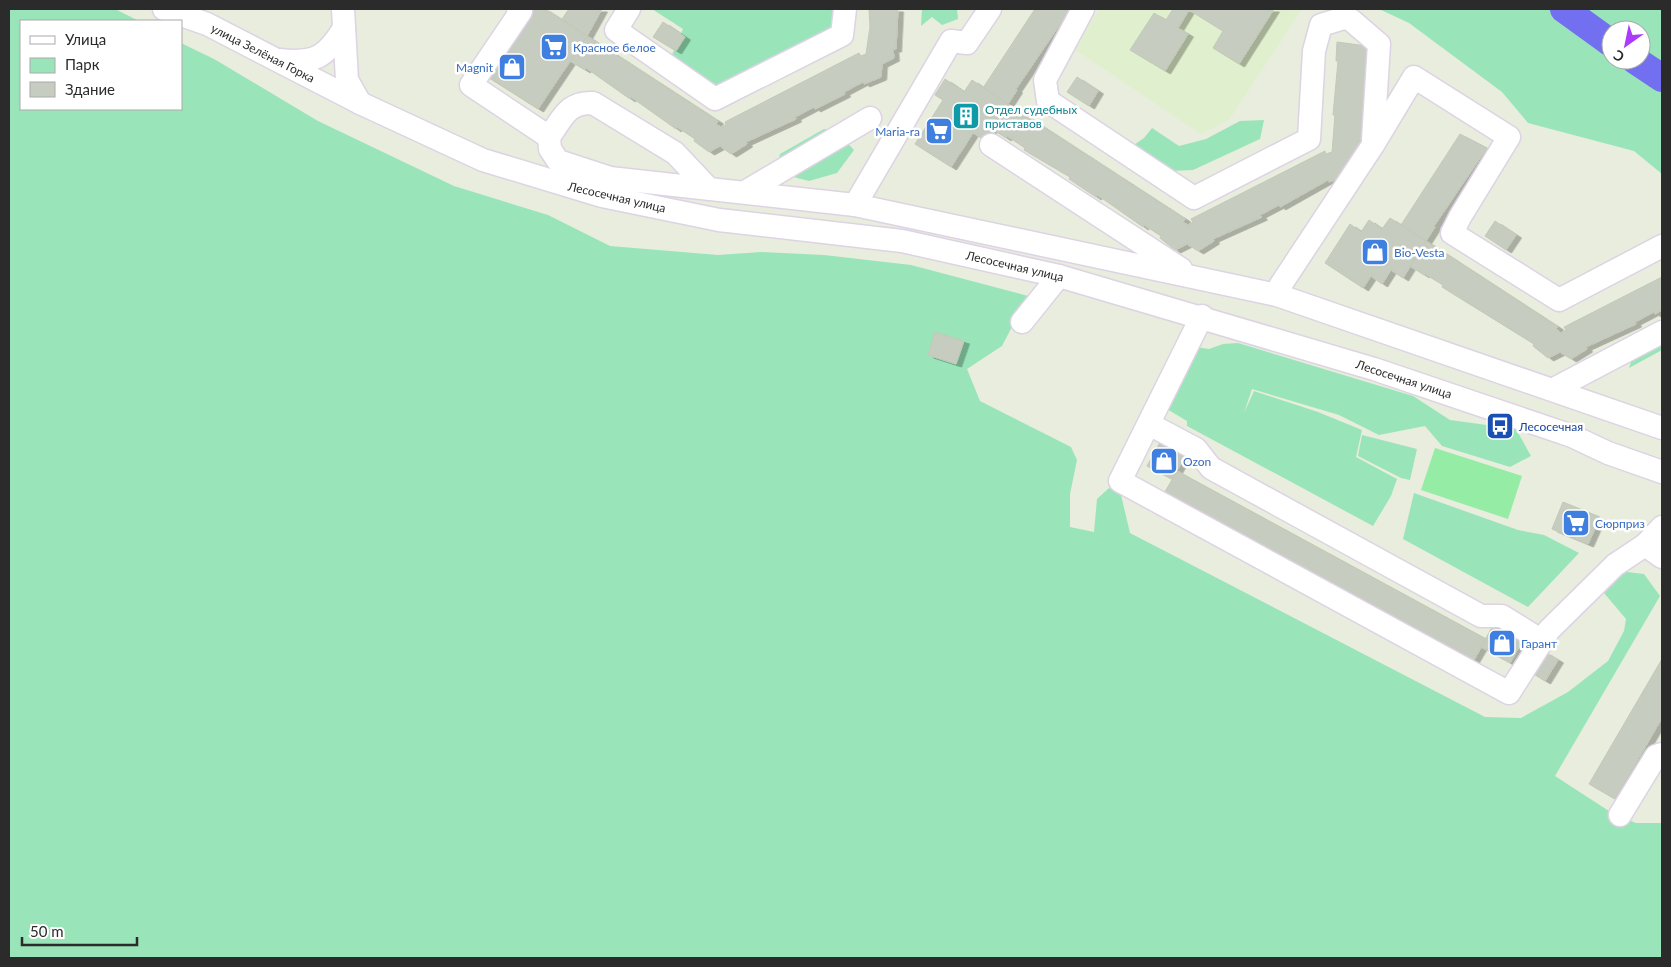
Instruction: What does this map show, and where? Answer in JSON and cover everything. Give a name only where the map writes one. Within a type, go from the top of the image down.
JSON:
[{"type":"street","name":"улица Зелёная Горка","points":[[164,9],[207,24],[360,103]]},
{"type":"street","points":[[518,9],[521,10],[472,84],[549,136]]},
{"type":"street","points":[[629,9],[616,30],[715,99],[842,35],[845,9]]},
{"type":"street","points":[[855,204],[951,41],[967,43],[990,9]]},
{"type":"street","points":[[1083,9],[1045,80],[1048,101],[1194,198],[1309,139],[1314,50],[1321,25],[1344,18],[1351,20],[1378,44],[1373,145]]},
{"type":"street","points":[[275,60],[296,62],[317,59],[332,47],[343,18]]},
{"type":"street","points":[[343,18],[347,80],[360,103]]},
{"type":"street","points":[[1276,295],[1280,286],[1373,145],[1414,76],[1509,137],[1460,216],[1452,233],[1559,300],[1662,246]]},
{"type":"street","points":[[709,189],[675,153],[593,103],[580,102],[570,108],[549,136],[550,149],[558,161],[610,178],[709,189],[855,204],[1276,295],[1554,389],[1662,428]]},
{"type":"street","name":"Лесосечная улица","points":[[360,103],[483,160],[602,196],[719,220],[902,241],[1059,276],[1202,316],[1441,391],[1572,436],[1608,453],[1662,472]]},
{"type":"street","points":[[745,192],[870,118]]},
{"type":"street","points":[[991,146],[1192,276]]},
{"type":"street","points":[[1022,322],[1059,276]]},
{"type":"street","points":[[1202,316],[1120,481],[1509,694],[1549,630],[1616,565],[1654,551],[1662,527]]},
{"type":"street","points":[[1554,389],[1662,332]]},
{"type":"street","points":[[1149,424],[1196,449],[1211,468],[1481,616],[1502,616],[1542,641]]},
{"type":"street","points":[[1620,815],[1656,756],[1662,754]]},
{"type":"shaded area","points":[[1100,9],[1302,9],[1229,120],[1201,134],[1074,49]]},
{"type":"green space","points":[[9,9],[115,9],[137,20],[20,20],[20,110],[182,110],[182,43],[214,59],[318,121],[454,186],[548,215],[610,246],[718,255],[761,252],[824,255],[911,265],[1028,296],[1002,346],[967,369],[980,401],[1071,447],[1077,460],[1070,494],[1070,527],[1094,532],[1097,499],[1109,488],[1121,495],[1130,533],[1485,717],[1521,718],[1568,692],[1608,661],[1624,631],[1626,619],[1604,593],[1612,574],[1627,572],[1644,574],[1660,596],[1555,776],[1612,813],[1636,823],[1662,823],[1662,958],[9,958]]},
{"type":"green space","points":[[652,9],[835,9],[832,35],[716,90],[669,62],[683,29]]},
{"type":"green space","points":[[922,9],[957,9],[958,19],[942,25],[932,17],[921,26]]},
{"type":"green space","points":[[1379,9],[1662,9],[1662,174],[1634,151],[1528,123],[1502,92],[1409,23]]},
{"type":"green space","points":[[1264,120],[1260,139],[1193,170],[1169,171],[1134,145],[1144,138],[1152,128],[1179,146],[1206,139],[1240,121]]},
{"type":"green space","points":[[824,129],[837,132],[854,150],[837,173],[809,181],[786,175],[777,166],[780,154]]},
{"type":"green space","points":[[1662,332],[1662,350],[1629,368],[1636,347]]},
{"type":"green space","points":[[1238,343],[1413,396],[1450,420],[1516,429],[1531,456],[1510,467],[1442,446],[1425,426],[1379,435],[1339,415],[1252,389],[1244,413],[1254,391],[1318,412],[1362,430],[1356,457],[1397,479],[1391,496],[1373,526],[1187,426],[1187,421],[1155,402],[1153,388],[1176,344],[1209,349],[1223,344]]},
{"type":"green space","points":[[1362,435],[1417,449],[1410,480],[1401,478],[1358,456]]},
{"type":"green space","points":[[1435,448],[1522,476],[1508,519],[1421,490]]},
{"type":"green space","points":[[1414,493],[1518,530],[1544,535],[1579,553],[1528,607],[1403,539]]},
{"type":"building","points":[[528,9],[545,9],[587,36],[538,109],[486,76]]},
{"type":"building","points":[[569,9],[602,9],[587,36],[562,19]]},
{"type":"building","points":[[869,9],[898,9],[896,49],[893,49],[894,58],[882,64],[881,77],[864,84],[863,82],[844,92],[845,94],[815,109],[814,107],[795,117],[796,119],[746,142],[747,144],[731,154],[720,146],[709,152],[694,141],[695,139],[677,127],[676,129],[586,68],[585,70],[570,61],[587,36],[718,121],[716,124],[721,127],[726,125],[725,122],[859,53],[861,56],[866,54],[870,27]]},
{"type":"building","points":[[1035,9],[1065,9],[1069,11],[1016,89],[1008,104],[983,88]]},
{"type":"building","points":[[1173,9],[1274,9],[1239,64],[1213,48],[1223,31],[1189,10],[1178,28],[1188,34],[1165,71],[1130,50],[1154,13],[1166,20]]},
{"type":"building","points":[[663,22],[685,37],[676,51],[653,37]]},
{"type":"building","points":[[1337,42],[1367,46],[1361,147],[1358,147],[1359,156],[1348,162],[1347,175],[1329,182],[1328,180],[1280,207],[1279,205],[1260,215],[1262,217],[1213,239],[1214,241],[1198,251],[1187,244],[1175,250],[1160,238],[1161,236],[1144,225],[1143,227],[1097,195],[1096,197],[1069,179],[1070,177],[1024,150],[1025,148],[1007,136],[1006,138],[992,129],[1008,104],[1185,219],[1183,222],[1188,225],[1193,222],[1191,219],[1325,151],[1326,154],[1332,152],[1338,61],[1336,61]]},
{"type":"building","points":[[1077,77],[1098,91],[1089,106],[1067,92]]},
{"type":"building","name":"Отдел судебных приставов","points":[[945,79],[964,92],[972,80],[1008,104],[985,140],[973,133],[951,167],[915,144],[943,100],[935,95]]},
{"type":"building","points":[[1460,134],[1487,148],[1434,226],[1426,241],[1401,225]]},
{"type":"building","name":"Bio-Vesta","points":[[1390,218],[1426,241],[1403,278],[1391,270],[1382,284],[1371,276],[1363,288],[1325,263],[1350,224],[1361,232],[1369,220],[1382,229]]},
{"type":"building","points":[[1495,221],[1516,235],[1506,250],[1485,236]]},
{"type":"building","points":[[1426,241],[1558,327],[1556,329],[1561,333],[1566,330],[1564,327],[1662,277],[1662,310],[1655,314],[1654,312],[1635,322],[1636,324],[1586,347],[1587,349],[1571,359],[1560,352],[1548,358],[1533,346],[1534,344],[1410,266]]},
{"type":"building","points":[[935,332],[964,341],[956,364],[928,355]]},
{"type":"building","points":[[1163,437],[1188,451],[1172,479],[1147,466]]},
{"type":"building","points":[[1177,471],[1486,639],[1471,665],[1162,497]]},
{"type":"building","name":"Сюрприз","points":[[1563,502],[1600,517],[1588,544],[1552,529]]},
{"type":"building","name":"Гарант","points":[[1495,622],[1524,638],[1510,663],[1481,647]]},
{"type":"building","points":[[1545,652],[1558,660],[1545,681],[1532,673]]},
{"type":"building","points":[[1662,659],[1662,718],[1615,799],[1589,784]]},
{"type":"waterway","points":[[1564,9],[1601,36]]},
{"type":"waterway","points":[[1650,70],[1662,78]]},
{"type":"place","name":"Красное белое","points":[[554,47]]},
{"type":"place","name":"Magnit","points":[[512,67]]},
{"type":"place","name":"Отдел судебных приставов","points":[[966,116]]},
{"type":"place","name":"Maria-ra","points":[[939,131]]},
{"type":"place","name":"Bio-Vesta","points":[[1375,252]]},
{"type":"place","name":"Лесосечная","points":[[1500,426]]},
{"type":"place","name":"Ozon","points":[[1164,461]]},
{"type":"place","name":"Сюрприз","points":[[1576,523]]},
{"type":"place","name":"Гарант","points":[[1502,643]]}]
